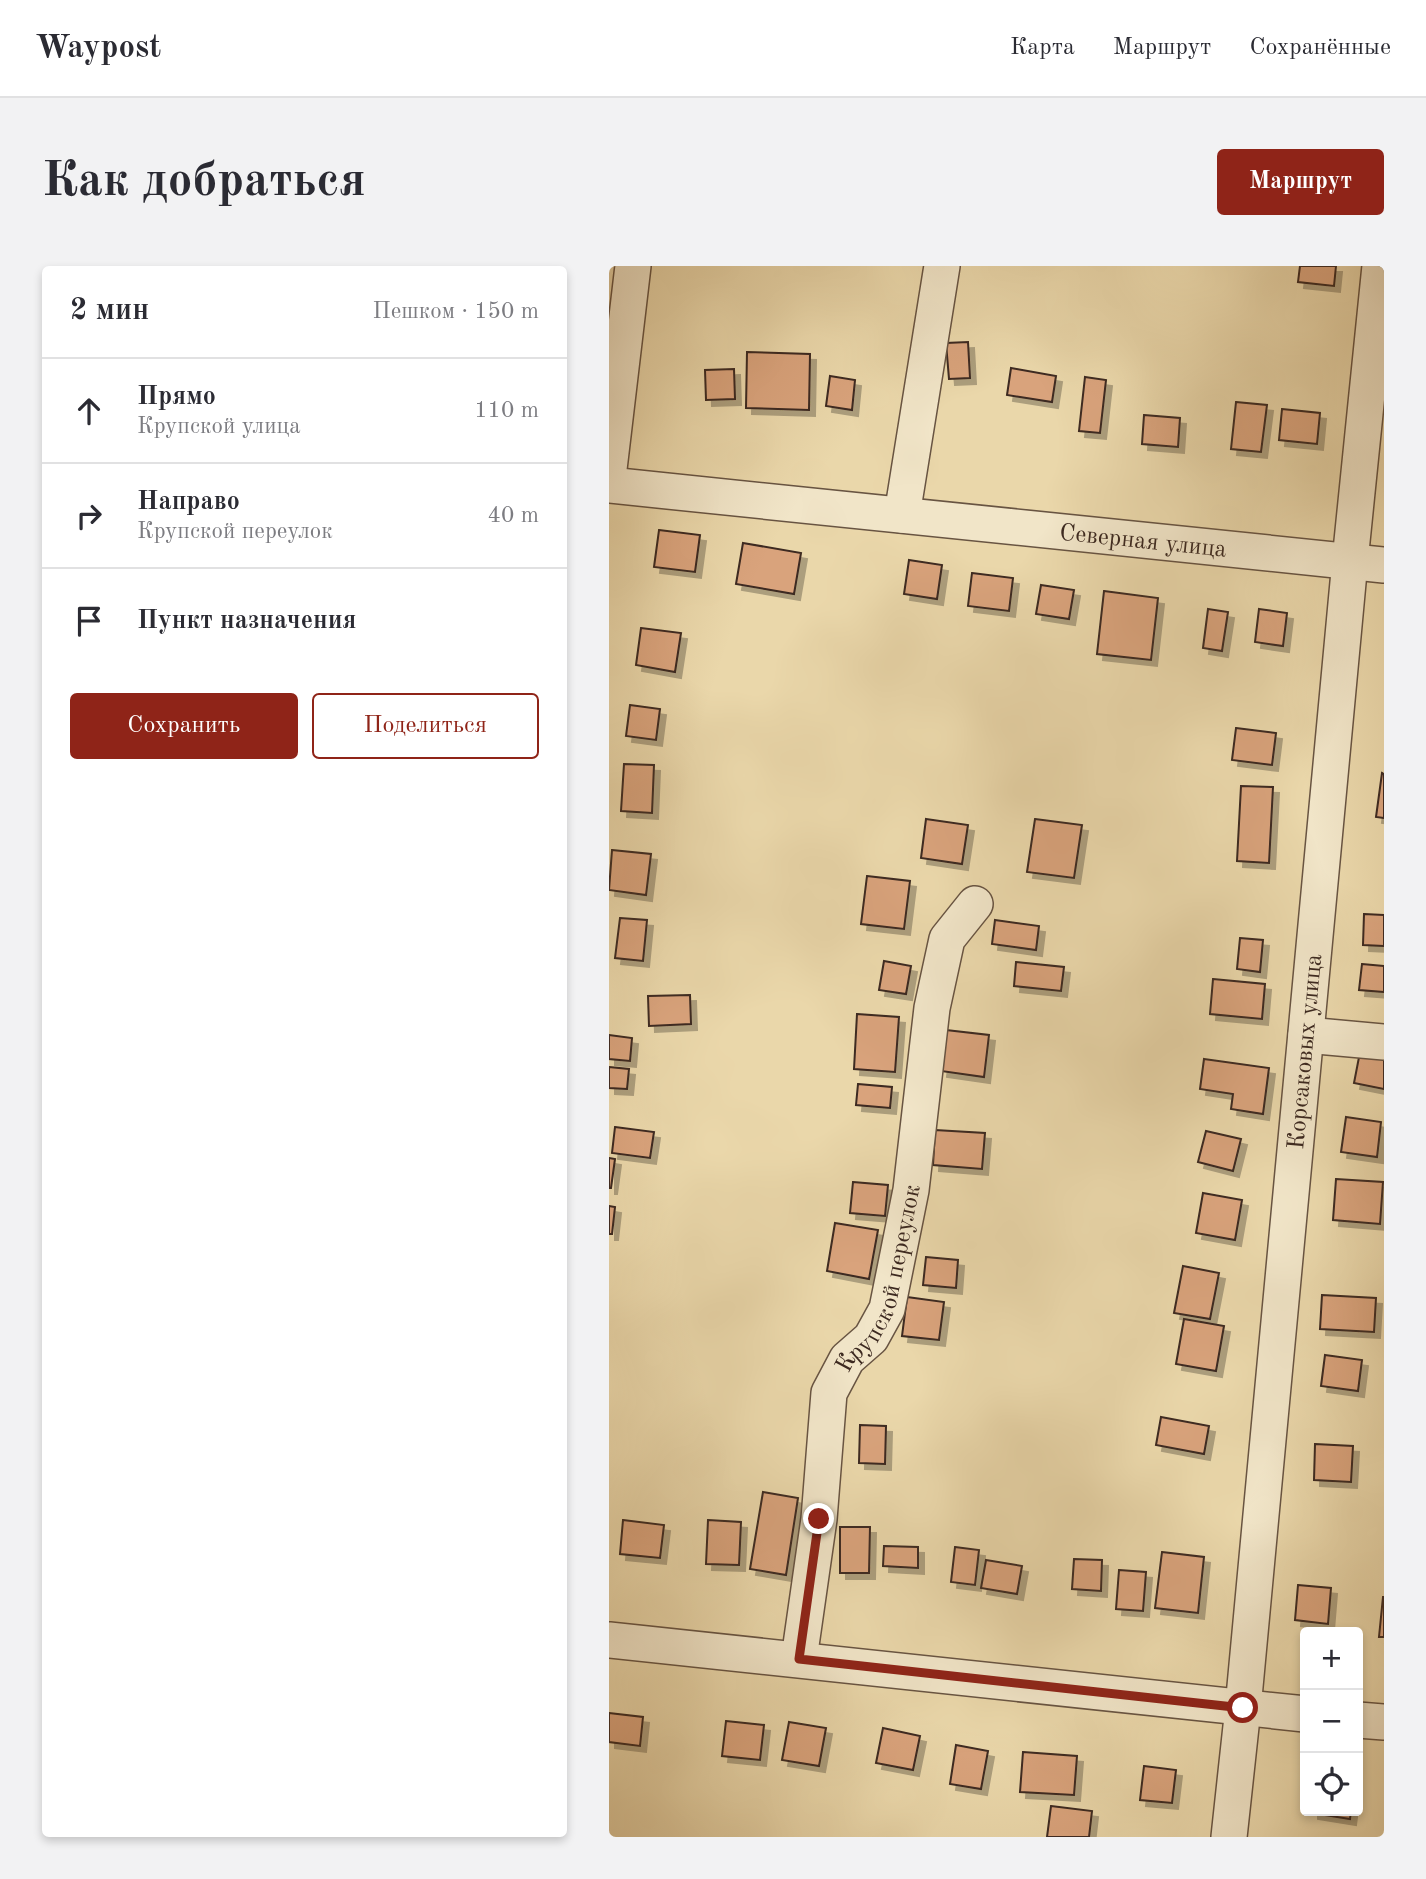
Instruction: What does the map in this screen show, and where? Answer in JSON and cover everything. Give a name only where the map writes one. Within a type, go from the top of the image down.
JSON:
[{"type":"street","points":[[609,469],[633,266]]},
{"type":"street","points":[[902,515],[942,266]]},
{"type":"street","name":"Корсаковых улица","points":[[1229,1837],[1380,266]]},
{"type":"street","name":"Северная улица","points":[[609,485],[1384,565]]},
{"type":"street","name":"Крупской переулок","points":[[799,1659],[819,1519],[829,1393],[847,1359],[871,1338],[887,1310],[911,1190],[932,1008],[947,939],[975,904]]},
{"type":"street","points":[[1306,1035],[1384,1042]]},
{"type":"street","points":[[609,1640],[1300,1714]]},
{"type":"street","points":[[1363,1721],[1384,1723]]},
{"type":"building","points":[[1300,266],[1336,266],[1334,286],[1298,282]]},
{"type":"building","points":[[968,342],[970,378],[949,379],[946,343]]},
{"type":"building","points":[[747,352],[810,354],[809,410],[746,408]]},
{"type":"building","points":[[1011,368],[1056,376],[1052,402],[1007,395]]},
{"type":"building","points":[[734,369],[735,399],[706,400],[705,370]]},
{"type":"building","points":[[830,376],[855,380],[852,410],[826,406]]},
{"type":"building","points":[[1085,377],[1106,380],[1100,433],[1079,431]]},
{"type":"building","points":[[1236,402],[1267,405],[1261,452],[1231,449]]},
{"type":"building","points":[[1282,409],[1320,413],[1317,444],[1279,440]]},
{"type":"building","points":[[1144,415],[1180,418],[1178,447],[1142,444]]},
{"type":"building","points":[[659,530],[700,535],[695,572],[654,567]]},
{"type":"building","points":[[743,543],[801,553],[794,594],[736,584]]},
{"type":"building","points":[[909,560],[942,565],[937,599],[904,594]]},
{"type":"building","points":[[972,573],[1013,578],[1009,611],[968,606]]},
{"type":"building","points":[[1041,585],[1074,590],[1069,619],[1036,614]]},
{"type":"building","points":[[1104,591],[1158,598],[1151,660],[1097,654]]},
{"type":"building","points":[[1208,609],[1228,612],[1222,651],[1203,648]]},
{"type":"building","points":[[1259,609],[1287,613],[1283,646],[1255,642]]},
{"type":"building","points":[[641,628],[681,633],[675,672],[636,665]]},
{"type":"building","points":[[630,705],[660,709],[656,740],[626,736]]},
{"type":"building","points":[[1236,728],[1276,733],[1272,765],[1232,760]]},
{"type":"building","points":[[624,764],[654,765],[652,813],[621,811]]},
{"type":"building","points":[[1382,773],[1384,774],[1384,818],[1376,817]]},
{"type":"building","points":[[1241,786],[1273,787],[1269,863],[1237,861]]},
{"type":"building","points":[[926,819],[968,825],[962,864],[921,858]]},
{"type":"building","points":[[1035,819],[1082,825],[1074,878],[1027,872]]},
{"type":"building","points":[[612,850],[651,854],[646,895],[609,890]]},
{"type":"building","points":[[867,876],[910,881],[904,929],[861,924]]},
{"type":"building","points":[[1364,914],[1384,915],[1384,946],[1363,945]]},
{"type":"building","points":[[620,918],[647,920],[643,961],[615,958]]},
{"type":"building","points":[[995,920],[1039,926],[1036,950],[992,944]]},
{"type":"building","points":[[1240,938],[1263,940],[1260,972],[1237,969]]},
{"type":"building","points":[[884,961],[911,966],[906,994],[879,990]]},
{"type":"building","points":[[1016,962],[1064,967],[1061,991],[1014,986]]},
{"type":"building","points":[[1362,964],[1384,966],[1384,992],[1359,990]]},
{"type":"building","points":[[1213,979],[1265,984],[1262,1019],[1210,1014]]},
{"type":"building","points":[[690,995],[691,1024],[649,1026],[648,996]]},
{"type":"building","points":[[857,1014],[899,1017],[895,1072],[854,1069]]},
{"type":"building","points":[[946,1030],[989,1035],[984,1077],[941,1071]]},
{"type":"building","points":[[609,1035],[632,1038],[630,1061],[609,1059]]},
{"type":"building","points":[[1360,1052],[1384,1057],[1384,1089],[1354,1083]]},
{"type":"building","points":[[1204,1059],[1269,1068],[1263,1114],[1231,1109],[1233,1094],[1200,1089]]},
{"type":"building","points":[[609,1067],[629,1069],[627,1089],[609,1088]]},
{"type":"building","points":[[858,1084],[892,1087],[890,1108],[856,1105]]},
{"type":"building","points":[[1346,1117],[1381,1122],[1377,1157],[1341,1152]]},
{"type":"building","points":[[615,1127],[654,1132],[650,1158],[612,1153]]},
{"type":"building","points":[[935,1130],[985,1133],[982,1169],[933,1165]]},
{"type":"building","points":[[1206,1131],[1241,1139],[1233,1171],[1198,1162]]},
{"type":"building","points":[[609,1158],[615,1159],[611,1188],[609,1188]]},
{"type":"building","points":[[1336,1179],[1383,1182],[1380,1224],[1333,1220]]},
{"type":"building","points":[[853,1182],[888,1185],[885,1216],[850,1213]]},
{"type":"building","points":[[1203,1193],[1242,1200],[1235,1240],[1196,1233]]},
{"type":"building","points":[[609,1206],[615,1207],[612,1234],[609,1234]]},
{"type":"building","points":[[835,1223],[878,1230],[869,1279],[827,1271]]},
{"type":"building","points":[[926,1257],[958,1260],[956,1288],[923,1285]]},
{"type":"building","points":[[1183,1266],[1219,1273],[1210,1319],[1174,1313]]},
{"type":"building","points":[[1322,1295],[1376,1298],[1374,1332],[1320,1329]]},
{"type":"building","points":[[907,1297],[944,1302],[939,1340],[902,1336]]},
{"type":"building","points":[[1184,1319],[1224,1326],[1216,1371],[1176,1364]]},
{"type":"building","points":[[1325,1355],[1362,1360],[1358,1391],[1321,1386]]},
{"type":"building","points":[[1161,1417],[1209,1426],[1204,1454],[1156,1445]]},
{"type":"building","points":[[860,1425],[886,1426],[885,1464],[859,1463]]},
{"type":"building","points":[[1315,1444],[1353,1446],[1351,1482],[1314,1480]]},
{"type":"building","points":[[763,1492],[798,1498],[786,1575],[750,1569]]},
{"type":"building","points":[[623,1520],[664,1525],[660,1558],[620,1554]]},
{"type":"building","points":[[708,1520],[741,1522],[739,1565],[706,1564]]},
{"type":"building","points":[[840,1527],[870,1527],[869,1573],[840,1573]]},
{"type":"building","points":[[884,1546],[918,1547],[918,1568],[883,1566]]},
{"type":"building","points":[[955,1547],[979,1550],[975,1585],[951,1582]]},
{"type":"building","points":[[1162,1552],[1204,1557],[1198,1613],[1155,1608]]},
{"type":"building","points":[[1074,1559],[1102,1560],[1101,1591],[1072,1589]]},
{"type":"building","points":[[986,1560],[1022,1566],[1017,1594],[981,1588]]},
{"type":"building","points":[[1119,1570],[1146,1572],[1143,1611],[1116,1609]]},
{"type":"building","points":[[1298,1585],[1331,1588],[1328,1624],[1295,1620]]},
{"type":"building","points":[[1383,1597],[1384,1637],[1379,1637]]},
{"type":"building","points":[[609,1713],[643,1717],[640,1746],[609,1742]]},
{"type":"building","points":[[726,1721],[764,1725],[760,1760],[722,1756]]},
{"type":"building","points":[[789,1722],[826,1728],[819,1766],[782,1760]]},
{"type":"building","points":[[883,1728],[920,1736],[913,1770],[876,1763]]},
{"type":"building","points":[[956,1745],[988,1751],[981,1789],[950,1784]]},
{"type":"building","points":[[1023,1752],[1077,1756],[1074,1795],[1020,1792]]},
{"type":"building","points":[[1144,1766],[1176,1770],[1172,1803],[1140,1800]]},
{"type":"building","points":[[1051,1806],[1092,1811],[1089,1837],[1047,1837]]},
{"type":"route","points":[[819,1519],[799,1659],[1243,1708]]}]
